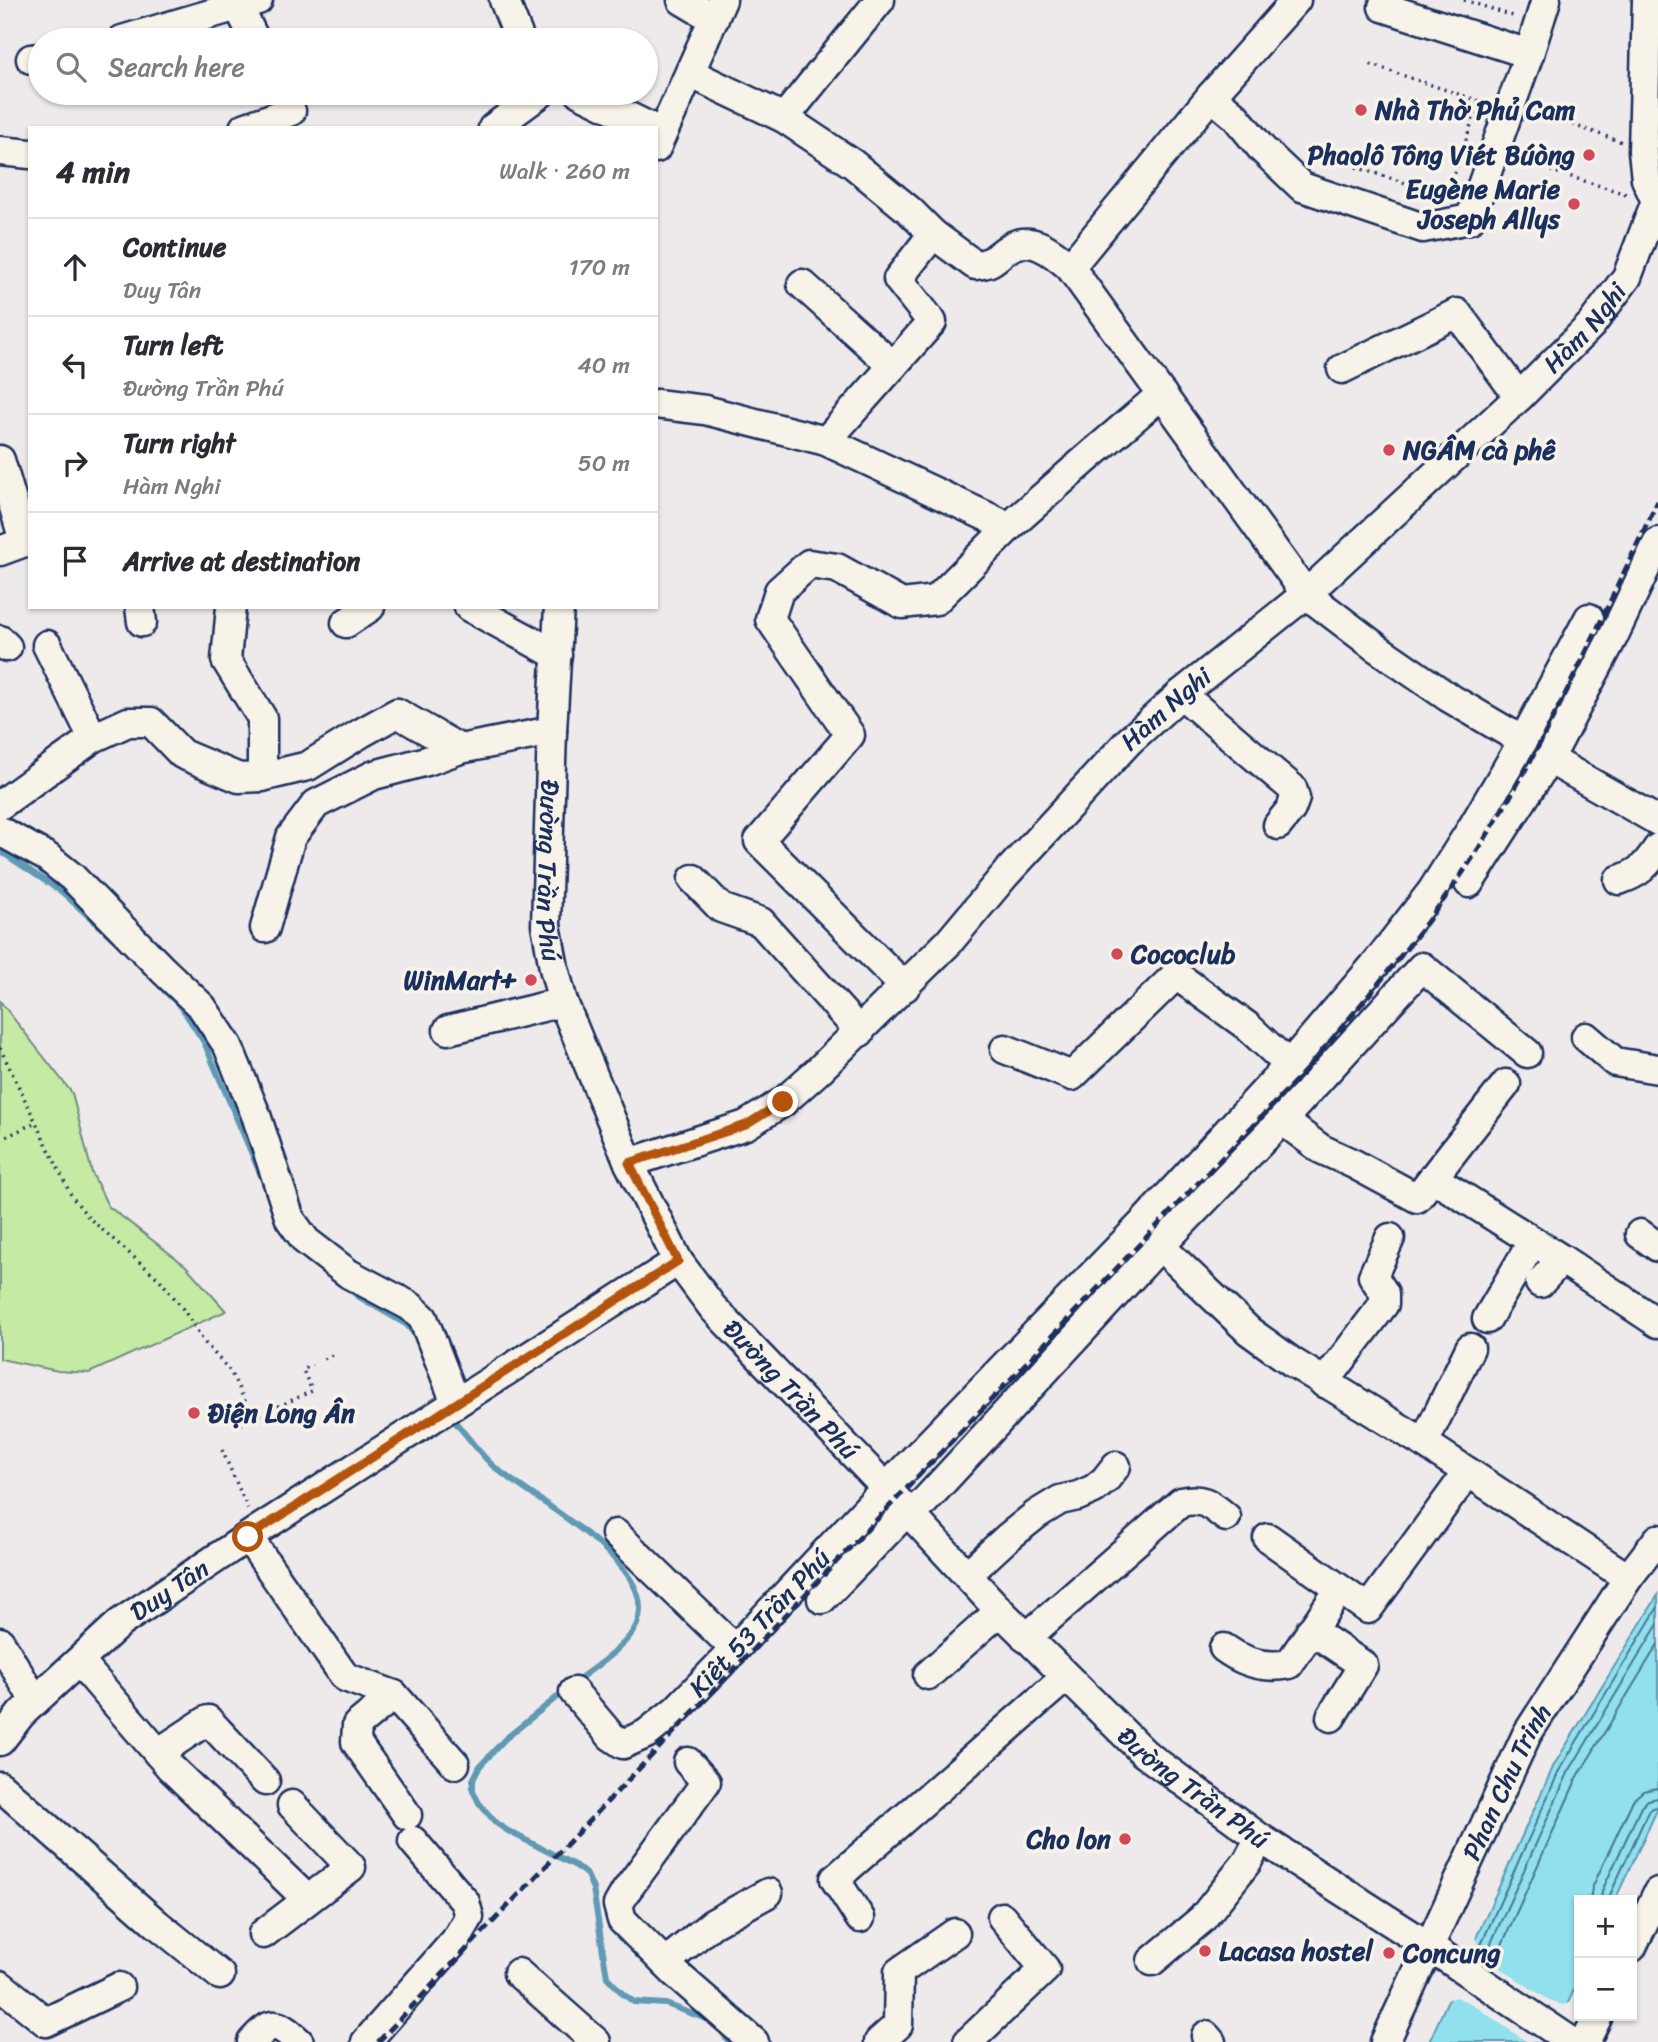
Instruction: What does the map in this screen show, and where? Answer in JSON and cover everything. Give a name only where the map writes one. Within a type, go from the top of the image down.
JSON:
[{"type":"street","points":[[658,133],[690,73],[718,9],[682,0]]},
{"type":"street","points":[[784,118],[880,0]]},
{"type":"street","points":[[1647,0],[1643,151],[1646,179],[1657,201]]},
{"type":"street","points":[[160,28],[243,2],[251,28]]},
{"type":"street","points":[[506,2],[516,28]]},
{"type":"street","points":[[1379,2],[1529,54]]},
{"type":"street","points":[[1070,267],[1283,5]]},
{"type":"street","points":[[1211,96],[1235,116],[1262,149],[1303,187],[1423,228],[1470,219],[1542,12]]},
{"type":"street","points":[[690,73],[784,118],[853,164],[933,234],[975,265],[990,264],[1011,247],[1027,242],[1051,251],[1070,267],[1306,594],[1448,697],[1523,741]]},
{"type":"street","points":[[496,126],[525,105]]},
{"type":"street","points":[[602,105],[640,126]]},
{"type":"street","points":[[249,126],[290,110]]},
{"type":"street","points":[[0,151],[28,154]]},
{"type":"street","name":"Hàm Nghi","points":[[629,1163],[746,1125],[783,1102],[860,1032],[947,943],[1005,875],[1129,741],[1181,694],[1306,594],[1519,397],[1591,325],[1627,277],[1657,201]]},
{"type":"street","points":[[826,441],[932,322],[898,279],[933,234]]},
{"type":"street","points":[[802,284],[893,366]]},
{"type":"street","points":[[1342,369],[1457,313],[1519,397]]},
{"type":"street","points":[[905,987],[759,841],[850,735],[770,619],[779,591],[809,565],[837,568],[902,604],[936,600],[1009,527],[1163,394]]},
{"type":"street","points":[[658,404],[705,410],[826,441],[1009,527]]},
{"type":"street","points":[[0,460],[18,544]]},
{"type":"street","points":[[1469,883],[1549,759],[1614,635],[1658,542]]},
{"type":"street","points":[[231,609],[226,660],[262,718],[261,778]]},
{"type":"street","points":[[346,623],[367,609]]},
{"type":"street","points":[[473,609],[557,655]]},
{"type":"street","name":"Đường Trần Phú","points":[[559,609],[546,925],[563,1002],[629,1163],[678,1261],[713,1308],[1000,1611],[1144,1752],[1260,1838],[1572,2042]]},
{"type":"street","name":"Kiệt 53 Trần Phú","points":[[574,1692],[611,1737],[623,1744],[646,1734],[666,1718],[1134,1232],[1289,1065],[1378,961],[1432,891],[1523,741],[1589,618]]},
{"type":"street","points":[[47,645],[93,738]]},
{"type":"street","points":[[1181,694],[1292,788],[1296,798],[1278,825]]},
{"type":"street","points":[[0,804],[93,738],[128,722],[151,722],[182,754],[239,778],[261,778],[308,766],[397,713],[460,749]]},
{"type":"street","points":[[265,928],[291,838],[316,804],[374,775],[460,749],[552,731]]},
{"type":"street","points":[[1549,759],[1658,821]]},
{"type":"street","points":[[0,831],[47,857],[72,877],[202,1007],[228,1046],[256,1115],[290,1219],[306,1241],[349,1274],[410,1307],[423,1318],[450,1406]]},
{"type":"street","points":[[1619,880],[1635,875],[1647,865],[1658,848]]},
{"type":"street","points":[[693,879],[721,908],[761,922],[860,1032]]},
{"type":"street","points":[[822,1599],[909,1513],[1282,1120],[1422,967],[1527,1053]]},
{"type":"street","points":[[1006,1049],[1072,1076],[1176,975],[1247,1026],[1289,1065]]},
{"type":"street","points":[[447,1030],[563,1002]]},
{"type":"street","points":[[1586,1037],[1615,1062],[1658,1069]]},
{"type":"street","points":[[1282,1120],[1321,1149],[1418,1198],[1506,1084]]},
{"type":"street","points":[[1433,1178],[1658,1323]]},
{"type":"street","points":[[1324,1383],[1384,1304],[1384,1293],[1373,1276],[1390,1238]]},
{"type":"street","points":[[1487,1319],[1533,1241]]},
{"type":"street","points":[[1160,1246],[1249,1331],[1324,1383],[1424,1443],[1628,1578]]},
{"type":"street","points":[[1540,1283],[1563,1260]]},
{"type":"street","name":"Duy Tân","points":[[0,1741],[21,1714],[120,1623],[450,1406],[678,1261]]},
{"type":"street","points":[[1424,1443],[1470,1348]]},
{"type":"street","points":[[967,1575],[1037,1514],[1060,1500],[1094,1489],[1116,1466]]},
{"type":"street","points":[[1268,1538],[1368,1609],[1468,1472]]},
{"type":"street","points":[[1026,1638],[1181,1502],[1195,1499],[1210,1504],[1226,1517]]},
{"type":"street","points":[[253,1534],[345,1676],[394,1695],[455,1764]]},
{"type":"street","points":[[616,1534],[735,1649]]},
{"type":"street","name":"Phan Chu Trinh","points":[[1385,2042],[1527,1734],[1628,1578],[1658,1539]]},
{"type":"street","points":[[1224,1648],[1236,1657],[1250,1662],[1289,1664],[1339,1590]]},
{"type":"street","points":[[928,1675],[1000,1611]]},
{"type":"street","points":[[1311,1630],[1363,1665],[1331,1717]]},
{"type":"street","points":[[0,1642],[35,1701]]},
{"type":"street","points":[[79,1661],[171,1768],[307,1899]]},
{"type":"street","points":[[860,1918],[835,1880],[1066,1677]]},
{"type":"street","points":[[366,2042],[455,1941],[469,1917],[465,1902],[410,1828],[356,1742],[357,1725],[394,1695]]},
{"type":"street","points":[[158,1753],[208,1720],[265,1781]]},
{"type":"street","points":[[688,1762],[706,1782],[618,1905],[622,1920],[665,1963],[754,2042]]},
{"type":"street","points":[[0,1786],[157,1924],[220,1975]]},
{"type":"street","points":[[263,1934],[351,1867],[292,1805]]},
{"type":"street","points":[[1152,1961],[1202,1919],[1247,1862],[1260,1838]]},
{"type":"street","points":[[1637,1936],[1658,1892]]},
{"type":"street","points":[[665,1963],[712,1924],[768,1893]]},
{"type":"street","points":[[968,2042],[1045,1969],[1002,1917]]},
{"type":"street","points":[[879,2042],[898,2025],[898,1972],[955,1933]]},
{"type":"street","points":[[518,1973],[596,2042]]},
{"type":"street","points":[[0,1984],[47,2022],[119,1987]]},
{"type":"street","points":[[1586,2042],[1596,2021]]},
{"type":"street","points":[[252,2042],[265,2028],[275,2026],[288,2032],[299,2042]]},
{"type":"path","points":[[1464,0],[1542,12]]},
{"type":"path","points":[[1336,161],[1447,197],[1479,101],[1366,63]]},
{"type":"path","points":[[1511,103],[1633,146]]},
{"type":"path","points":[[1525,162],[1626,194]]},
{"type":"path","points":[[0,1048],[72,1197],[100,1228],[160,1280],[205,1343],[230,1371],[253,1418]]},
{"type":"path","points":[[0,1140],[36,1122]]},
{"type":"path","points":[[324,1359],[334,1354]]},
{"type":"path","points":[[240,1424],[312,1391],[303,1370],[312,1365]]},
{"type":"path","points":[[222,1450],[253,1534]]},
{"type":"green space","points":[[0,1001],[72,1093],[92,1173],[108,1206],[186,1266],[226,1311],[89,1373],[58,1371],[0,1359]]},
{"type":"water","points":[[1658,1595],[1658,1808],[1617,1895],[1574,1895],[1574,1990],[1550,2042],[1429,2042],[1554,1765]]},
{"type":"pier","points":[[1474,1933],[1480,1948],[1492,1963],[1552,2002],[1564,2005],[1573,2001],[1554,2042],[1527,2042],[1472,2004],[1456,1997],[1445,2000]]},
{"type":"waterway","points":[[0,851],[62,892],[117,942]]},
{"type":"waterway","points":[[161,987],[182,1008],[204,1042],[263,1180]]},
{"type":"waterway","points":[[345,1286],[407,1325],[418,1339]]},
{"type":"waterway","points":[[452,1415],[490,1463],[587,1534],[611,1555],[630,1578],[639,1601],[637,1624],[618,1648],[575,1682]]},
{"type":"waterway","points":[[567,1689],[505,1739],[480,1766],[473,1780],[473,1791],[479,1803],[496,1823],[576,1866],[587,1875],[593,1889],[607,1977],[623,1994],[634,2002],[666,2004],[709,2020]]},
{"type":"waterway","points":[[720,2029],[729,2042]]},
{"type":"railway","points":[[378,2042],[1305,1071],[1376,987],[1443,901],[1509,799],[1576,673],[1658,501]]},
{"type":"place","name":"Nhà Thờ Phủ Cam","points":[[1361,110]]},
{"type":"place","name":"Phaolô Tông Viét Búòng","points":[[1589,155]]},
{"type":"place","name":"Eugène Marie Joseph Allys","points":[[1574,204]]},
{"type":"place","name":"NGÂM cà phê","points":[[1389,450]]},
{"type":"place","name":"Cococlub","points":[[1117,954]]},
{"type":"place","name":"WinMart+","points":[[531,980]]},
{"type":"place","name":"Điện Long Ân","points":[[194,1413]]},
{"type":"place","name":"Cho lon","points":[[1125,1839]]},
{"type":"place","name":"Lacasa hostel","points":[[1205,1951]]},
{"type":"place","name":"Concung","points":[[1389,1953]]},
{"type":"route","points":[[248,1537],[678,1261],[629,1163],[746,1125],[783,1102]]}]
